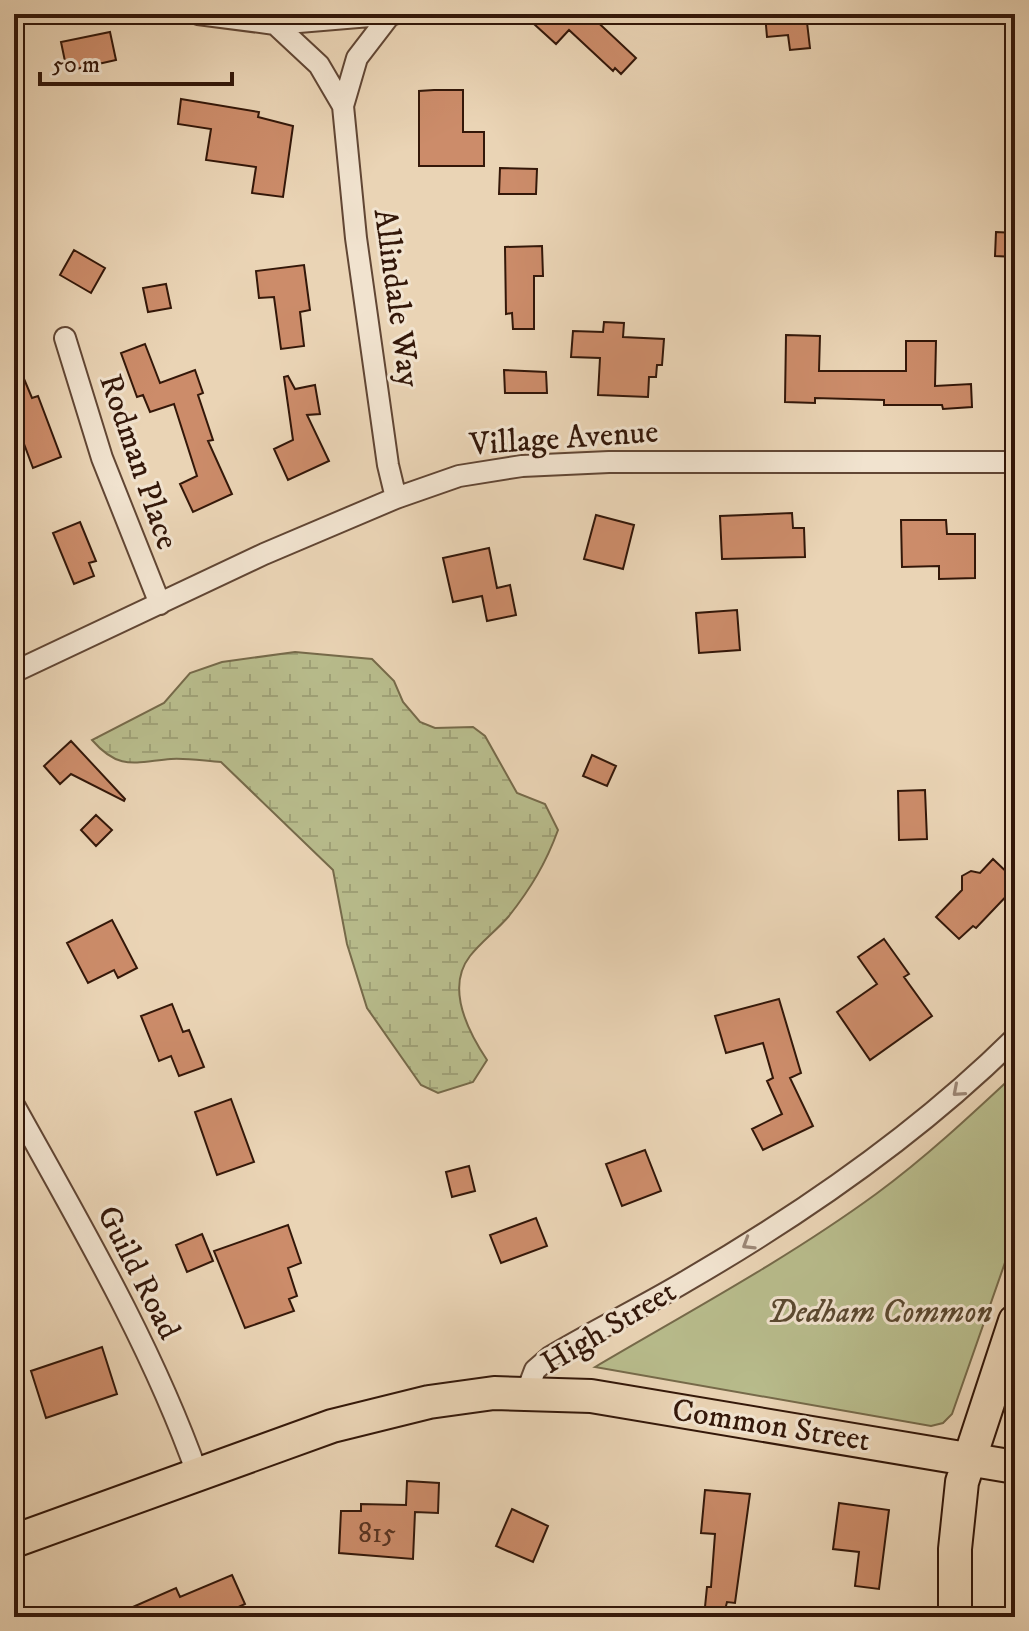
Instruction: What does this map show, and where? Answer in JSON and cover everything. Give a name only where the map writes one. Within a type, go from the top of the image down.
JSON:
[{"type":"main road","points":[[955,1617],[956,1525],[968,1459],[1015,1321]]},
{"type":"main road","name":"Common Street","points":[[527,1391],[591,1396],[1015,1467]]},
{"type":"main road","name":"High Street","points":[[14,1541],[197,1473],[382,1412],[454,1397],[527,1391]]},
{"type":"street","points":[[198,14],[275,24],[392,14]]},
{"type":"street","name":"Allindale Way","points":[[392,14],[357,58],[343,106],[356,238],[388,465],[396,498]]},
{"type":"street","name":"Allindale Way","points":[[275,24],[319,65],[343,106]]},
{"type":"street","name":"Rodman Place","points":[[65,338],[102,458],[160,604]]},
{"type":"street","name":"Village Avenue","points":[[14,672],[264,554],[396,498],[459,476],[549,464],[1015,462]]},
{"type":"street","name":"High Street","points":[[527,1391],[535,1370],[550,1357],[719,1262],[847,1177],[944,1102],[1015,1038]]},
{"type":"street","name":"Guild Road","points":[[14,1105],[99,1261],[168,1399],[197,1473]]},
{"type":"green space","points":[[295,652],[372,659],[394,681],[403,702],[420,722],[435,728],[473,727],[485,736],[517,793],[545,804],[558,830],[543,864],[524,895],[509,916],[470,956],[463,969],[460,982],[462,1010],[487,1060],[473,1082],[438,1093],[421,1085],[367,1008],[347,944],[333,870],[221,762],[177,759],[128,762],[111,756],[92,740],[164,703],[190,673],[222,662]]},
{"type":"green space","name":"Dedham Common","points":[[1015,1074],[1015,1234],[952,1414],[943,1423],[931,1426],[595,1367],[738,1284],[842,1218],[912,1166]]},
{"type":"building","points":[[523,14],[589,14],[636,58],[621,74],[615,68],[613,71],[569,30],[556,44]]},
{"type":"building","points":[[765,14],[806,14],[810,48],[790,50],[788,35],[767,37]]},
{"type":"building","points":[[110,32],[116,60],[67,71],[61,42]]},
{"type":"building","points":[[463,90],[463,132],[484,132],[484,166],[419,166],[419,91]]},
{"type":"building","points":[[181,99],[259,112],[258,117],[293,126],[283,197],[252,193],[256,167],[206,160],[211,129],[178,124]]},
{"type":"building","points":[[500,168],[537,169],[536,194],[499,194]]},
{"type":"building","points":[[996,232],[1015,233],[1015,257],[995,256]]},
{"type":"building","points":[[542,246],[543,276],[534,276],[534,329],[513,329],[512,313],[506,314],[505,247]]},
{"type":"building","points":[[74,250],[105,268],[91,293],[60,275]]},
{"type":"building","points":[[304,265],[310,310],[300,312],[304,346],[281,349],[274,297],[259,298],[256,271]]},
{"type":"building","points":[[166,284],[171,308],[148,312],[143,288]]},
{"type":"building","points":[[604,322],[624,323],[623,337],[664,339],[662,365],[657,365],[656,377],[649,377],[648,397],[598,395],[600,358],[571,357],[573,331],[603,332]]},
{"type":"building","points":[[786,335],[820,336],[819,371],[906,371],[906,341],[936,341],[935,386],[971,384],[972,407],[943,409],[942,405],[884,405],[884,400],[815,398],[815,403],[785,402]]},
{"type":"building","points":[[145,344],[160,383],[195,370],[203,393],[198,395],[213,440],[208,441],[232,494],[193,512],[180,484],[197,476],[174,404],[150,412],[143,395],[137,397],[121,353]]},
{"type":"building","points":[[14,355],[32,398],[38,396],[61,457],[33,468],[14,417]]},
{"type":"building","points":[[504,370],[546,372],[547,393],[505,393]]},
{"type":"building","points":[[288,376],[295,389],[315,385],[320,414],[307,415],[329,461],[288,480],[274,449],[293,440],[284,377]]},
{"type":"building","points":[[792,513],[793,528],[804,528],[805,557],[722,559],[720,516]]},
{"type":"building","points":[[596,515],[634,525],[623,569],[584,559]]},
{"type":"building","points":[[901,520],[946,520],[947,534],[975,534],[975,578],[939,579],[939,566],[902,567]]},
{"type":"building","points":[[80,522],[96,561],[89,563],[94,576],[74,584],[53,533]]},
{"type":"building","points":[[489,548],[497,588],[510,585],[516,615],[487,621],[482,596],[453,602],[443,558]]},
{"type":"building","points":[[737,610],[740,650],[699,653],[696,613]]},
{"type":"building","points":[[71,741],[124,801],[71,774],[60,784],[44,766]]},
{"type":"building","points":[[592,755],[616,766],[607,786],[583,776]]},
{"type":"building","points":[[925,790],[927,839],[899,840],[898,791]]},
{"type":"building","points":[[96,815],[112,830],[96,846],[81,830]]},
{"type":"building","points":[[993,859],[1015,880],[1015,887],[976,928],[973,926],[959,939],[936,917],[962,890],[962,876],[971,871],[980,873]]},
{"type":"building","points":[[112,920],[137,968],[118,978],[114,970],[88,983],[67,943]]},
{"type":"building","points":[[884,939],[909,974],[904,977],[932,1016],[870,1060],[837,1012],[877,984],[858,957]]},
{"type":"building","points":[[779,999],[801,1073],[790,1078],[813,1126],[763,1150],[752,1129],[782,1114],[767,1081],[773,1078],[763,1043],[726,1053],[715,1016]]},
{"type":"building","points":[[172,1004],[183,1032],[189,1030],[204,1067],[179,1076],[171,1056],[159,1061],[141,1016]]},
{"type":"building","points":[[231,1099],[254,1162],[217,1175],[195,1112]]},
{"type":"building","points":[[645,1150],[661,1191],[622,1206],[606,1164]]},
{"type":"building","points":[[469,1166],[475,1191],[452,1197],[446,1172]]},
{"type":"building","points":[[536,1218],[547,1246],[501,1263],[490,1235]]},
{"type":"building","points":[[288,1225],[301,1263],[288,1268],[297,1296],[289,1299],[294,1311],[245,1328],[214,1251]]},
{"type":"building","points":[[202,1234],[213,1261],[187,1272],[176,1245]]},
{"type":"building","points":[[102,1347],[117,1394],[46,1418],[31,1371]]},
{"type":"building","points":[[407,1481],[439,1483],[438,1513],[415,1512],[413,1559],[339,1553],[341,1511],[361,1511],[361,1504],[406,1505]]},
{"type":"building","points":[[705,1490],[750,1494],[735,1603],[727,1602],[725,1610],[705,1607],[707,1587],[711,1587],[715,1534],[701,1533]]},
{"type":"building","points":[[839,1503],[889,1510],[879,1589],[855,1586],[859,1552],[833,1549]]},
{"type":"building","points":[[512,1509],[548,1526],[533,1562],[496,1546]]},
{"type":"building","points":[[232,1575],[245,1604],[217,1617],[110,1617],[176,1588],[180,1597]]}]
